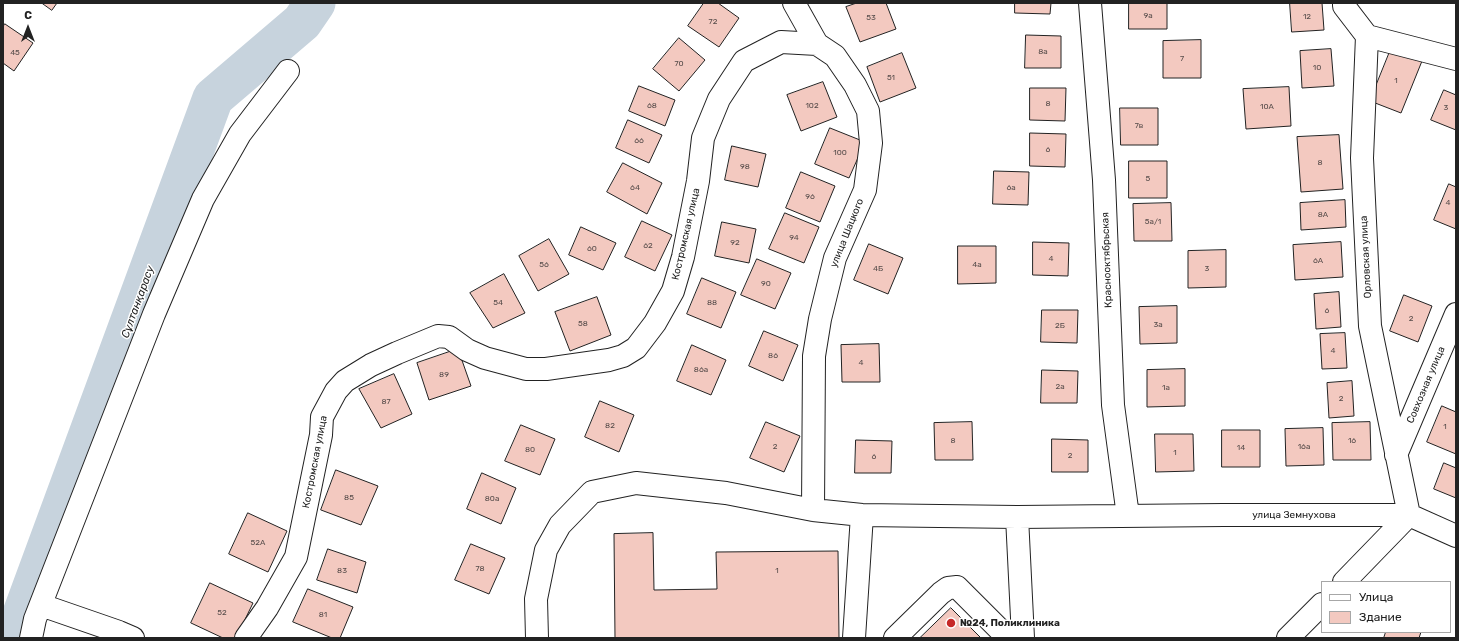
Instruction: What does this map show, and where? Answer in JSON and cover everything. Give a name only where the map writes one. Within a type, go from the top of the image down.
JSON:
[{"type":"street","name":"улица Шацкого","points":[[794,3],[817,44],[835,56],[855,85],[868,111],[871,143],[865,190],[835,258],[820,319],[814,356],[813,510]]},
{"type":"street","name":"Краснооктябрьская","points":[[1090,3],[1104,180],[1112,405],[1128,516]]},
{"type":"street","points":[[1344,3],[1344,6],[1367,36],[1456,59]]},
{"type":"street","name":"Орловская улица","points":[[1367,36],[1362,158],[1370,326],[1396,455],[1410,515]]},
{"type":"street","name":"Костромская улица","points":[[246,638],[267,608],[296,557],[321,435],[322,417],[336,391],[346,381],[371,365],[397,352],[438,336],[449,338],[467,350],[485,358],[526,370],[546,369],[609,360],[623,356],[636,348],[674,291],[683,257],[698,181],[703,138],[719,99],[744,61],[781,42],[817,44]]},
{"type":"street","points":[[31,638],[35,618],[154,314],[203,199],[240,134],[288,71]]},
{"type":"street","name":"Совхозная улица","points":[[1396,455],[1456,314]]},
{"type":"street","name":"улица Земнухова","points":[[536,638],[536,599],[546,550],[560,525],[592,492],[636,483],[726,493],[813,510],[862,515],[1017,517],[1410,515],[1456,536]]},
{"type":"street","points":[[854,638],[862,515]]},
{"type":"street","points":[[1345,581],[1410,515]]},
{"type":"street","points":[[1017,517],[1023,638]]},
{"type":"street","points":[[895,638],[941,592],[948,588],[958,587],[1008,638]]},
{"type":"street","points":[[41,605],[120,632],[132,638]]},
{"type":"street","points":[[1288,638],[1321,605]]},
{"type":"building","points":[[42,3],[57,3],[52,10]]},
{"type":"building","points":[[704,3],[718,3],[739,18],[719,47],[688,26]]},
{"type":"building","points":[[857,3],[886,3],[896,29],[860,42],[846,7]]},
{"type":"building","points":[[1015,3],[1051,3],[1050,14],[1015,13]]},
{"type":"building","points":[[1129,3],[1167,3],[1167,29],[1129,29]]},
{"type":"building","points":[[1290,3],[1322,3],[1324,30],[1292,32]]},
{"type":"building","points":[[5,24],[33,43],[14,71],[3,63],[3,27]]},
{"type":"building","points":[[1026,35],[1061,36],[1061,68],[1025,68]]},
{"type":"building","points":[[679,38],[705,60],[679,91],[653,69]]},
{"type":"building","points":[[1201,40],[1201,78],[1163,78],[1163,41]]},
{"type":"building","points":[[1331,49],[1334,86],[1302,88],[1300,51]]},
{"type":"building","points":[[1391,49],[1422,61],[1401,113],[1370,101]]},
{"type":"building","points":[[902,53],[916,88],[880,102],[867,67]]},
{"type":"building","points":[[823,82],[837,117],[801,131],[787,95]]},
{"type":"building","points":[[639,86],[675,100],[665,126],[629,111]]},
{"type":"building","points":[[1289,87],[1291,126],[1246,129],[1243,89]]},
{"type":"building","points":[[1030,88],[1066,88],[1065,121],[1030,120]]},
{"type":"building","points":[[1444,90],[1456,95],[1456,130],[1431,120]]},
{"type":"building","points":[[1120,108],[1158,108],[1158,145],[1121,145]]},
{"type":"building","points":[[628,120],[662,135],[649,163],[616,148]]},
{"type":"building","points":[[830,128],[865,142],[849,178],[815,164]]},
{"type":"building","points":[[1030,133],[1066,134],[1065,167],[1030,166]]},
{"type":"building","points":[[1339,135],[1343,189],[1301,192],[1297,137]]},
{"type":"building","points":[[732,146],[766,154],[758,187],[725,180]]},
{"type":"building","points":[[1129,161],[1167,161],[1167,198],[1129,198]]},
{"type":"building","points":[[623,163],[662,183],[647,214],[607,192]]},
{"type":"building","points":[[994,171],[1029,172],[1028,205],[993,204]]},
{"type":"building","points":[[801,172],[835,186],[820,222],[786,208]]},
{"type":"building","points":[[1449,184],[1456,187],[1456,229],[1434,220]]},
{"type":"building","points":[[1345,200],[1346,227],[1301,230],[1300,203]]},
{"type":"building","points":[[1171,203],[1172,241],[1134,241],[1133,204]]},
{"type":"building","points":[[785,213],[819,227],[804,263],[769,249]]},
{"type":"building","points":[[642,221],[672,235],[655,271],[625,257]]},
{"type":"building","points":[[722,222],[756,229],[749,263],[715,256]]},
{"type":"building","points":[[581,227],[616,243],[603,270],[569,255]]},
{"type":"building","points":[[549,239],[569,274],[538,291],[519,256]]},
{"type":"building","points":[[1033,242],[1069,243],[1068,276],[1033,275]]},
{"type":"building","points":[[1341,242],[1343,277],[1295,280],[1293,245]]},
{"type":"building","points":[[869,244],[903,258],[888,294],[854,280]]},
{"type":"building","points":[[958,246],[996,246],[996,283],[958,284]]},
{"type":"building","points":[[1226,250],[1226,287],[1188,288],[1188,251]]},
{"type":"building","points":[[757,259],[791,273],[775,309],[741,295]]},
{"type":"building","points":[[504,274],[525,313],[493,328],[470,293]]},
{"type":"building","points":[[702,278],[736,292],[721,328],[687,314]]},
{"type":"building","points":[[1339,292],[1341,327],[1316,329],[1314,294]]},
{"type":"building","points":[[1404,295],[1432,306],[1418,342],[1390,331]]},
{"type":"building","points":[[597,297],[611,335],[570,351],[555,312]]},
{"type":"building","points":[[1177,306],[1177,343],[1140,344],[1139,307]]},
{"type":"building","points":[[1042,310],[1078,310],[1077,343],[1041,342]]},
{"type":"building","points":[[764,331],[798,345],[783,381],[749,366]]},
{"type":"building","points":[[1345,333],[1347,368],[1322,369],[1320,334]]},
{"type":"building","points":[[879,344],[880,382],[842,382],[841,345]]},
{"type":"building","points":[[692,345],[726,360],[711,395],[677,381]]},
{"type":"building","points":[[458,349],[471,386],[429,400],[417,363]]},
{"type":"building","points":[[1185,369],[1185,406],[1147,407],[1147,370]]},
{"type":"building","points":[[1042,370],[1078,371],[1077,403],[1041,403]]},
{"type":"building","points":[[394,374],[412,414],[381,428],[359,389]]},
{"type":"building","points":[[1352,381],[1354,416],[1329,418],[1327,383]]},
{"type":"building","points":[[600,401],[634,415],[619,452],[585,437]]},
{"type":"building","points":[[1442,406],[1456,412],[1456,454],[1427,442]]},
{"type":"building","points":[[766,422],[800,436],[784,472],[750,458]]},
{"type":"building","points":[[972,422],[973,460],[935,460],[934,423]]},
{"type":"building","points":[[1370,422],[1371,460],[1333,460],[1332,423]]},
{"type":"building","points":[[521,425],[555,439],[540,475],[505,461]]},
{"type":"building","points":[[1323,428],[1324,465],[1286,466],[1285,429]]},
{"type":"building","points":[[1222,430],[1260,430],[1260,467],[1222,467]]},
{"type":"building","points":[[1155,434],[1193,434],[1194,471],[1156,472]]},
{"type":"building","points":[[1052,439],[1088,440],[1088,472],[1052,472]]},
{"type":"building","points":[[856,440],[892,441],[891,473],[855,473]]},
{"type":"building","points":[[1444,463],[1456,468],[1456,498],[1434,489]]},
{"type":"building","points":[[336,470],[378,486],[361,525],[321,510]]},
{"type":"building","points":[[482,473],[516,488],[501,524],[467,509]]},
{"type":"building","points":[[248,513],[287,531],[268,572],[229,554]]},
{"type":"building","points":[[653,533],[654,590],[717,589],[716,552],[838,551],[839,638],[615,638],[614,534]]},
{"type":"building","points":[[471,544],[505,558],[489,594],[455,580]]},
{"type":"building","points":[[328,549],[366,562],[357,593],[317,580]]},
{"type":"building","points":[[210,583],[253,603],[236,638],[223,638],[191,623]]},
{"type":"building","points":[[308,589],[353,607],[340,638],[332,638],[293,622]]},
{"type":"building","name":"№24, Поликлиника","points":[[951,608],[981,638],[920,638]]},
{"type":"building","points":[[1386,633],[1421,633],[1419,638],[1384,638]]},
{"type":"waterway","name":"Сұлтанқарасу","points":[[14,638],[213,98],[302,22],[315,3]]},
{"type":"place","name":"№24, Поликлиника","points":[[951,623]]}]
